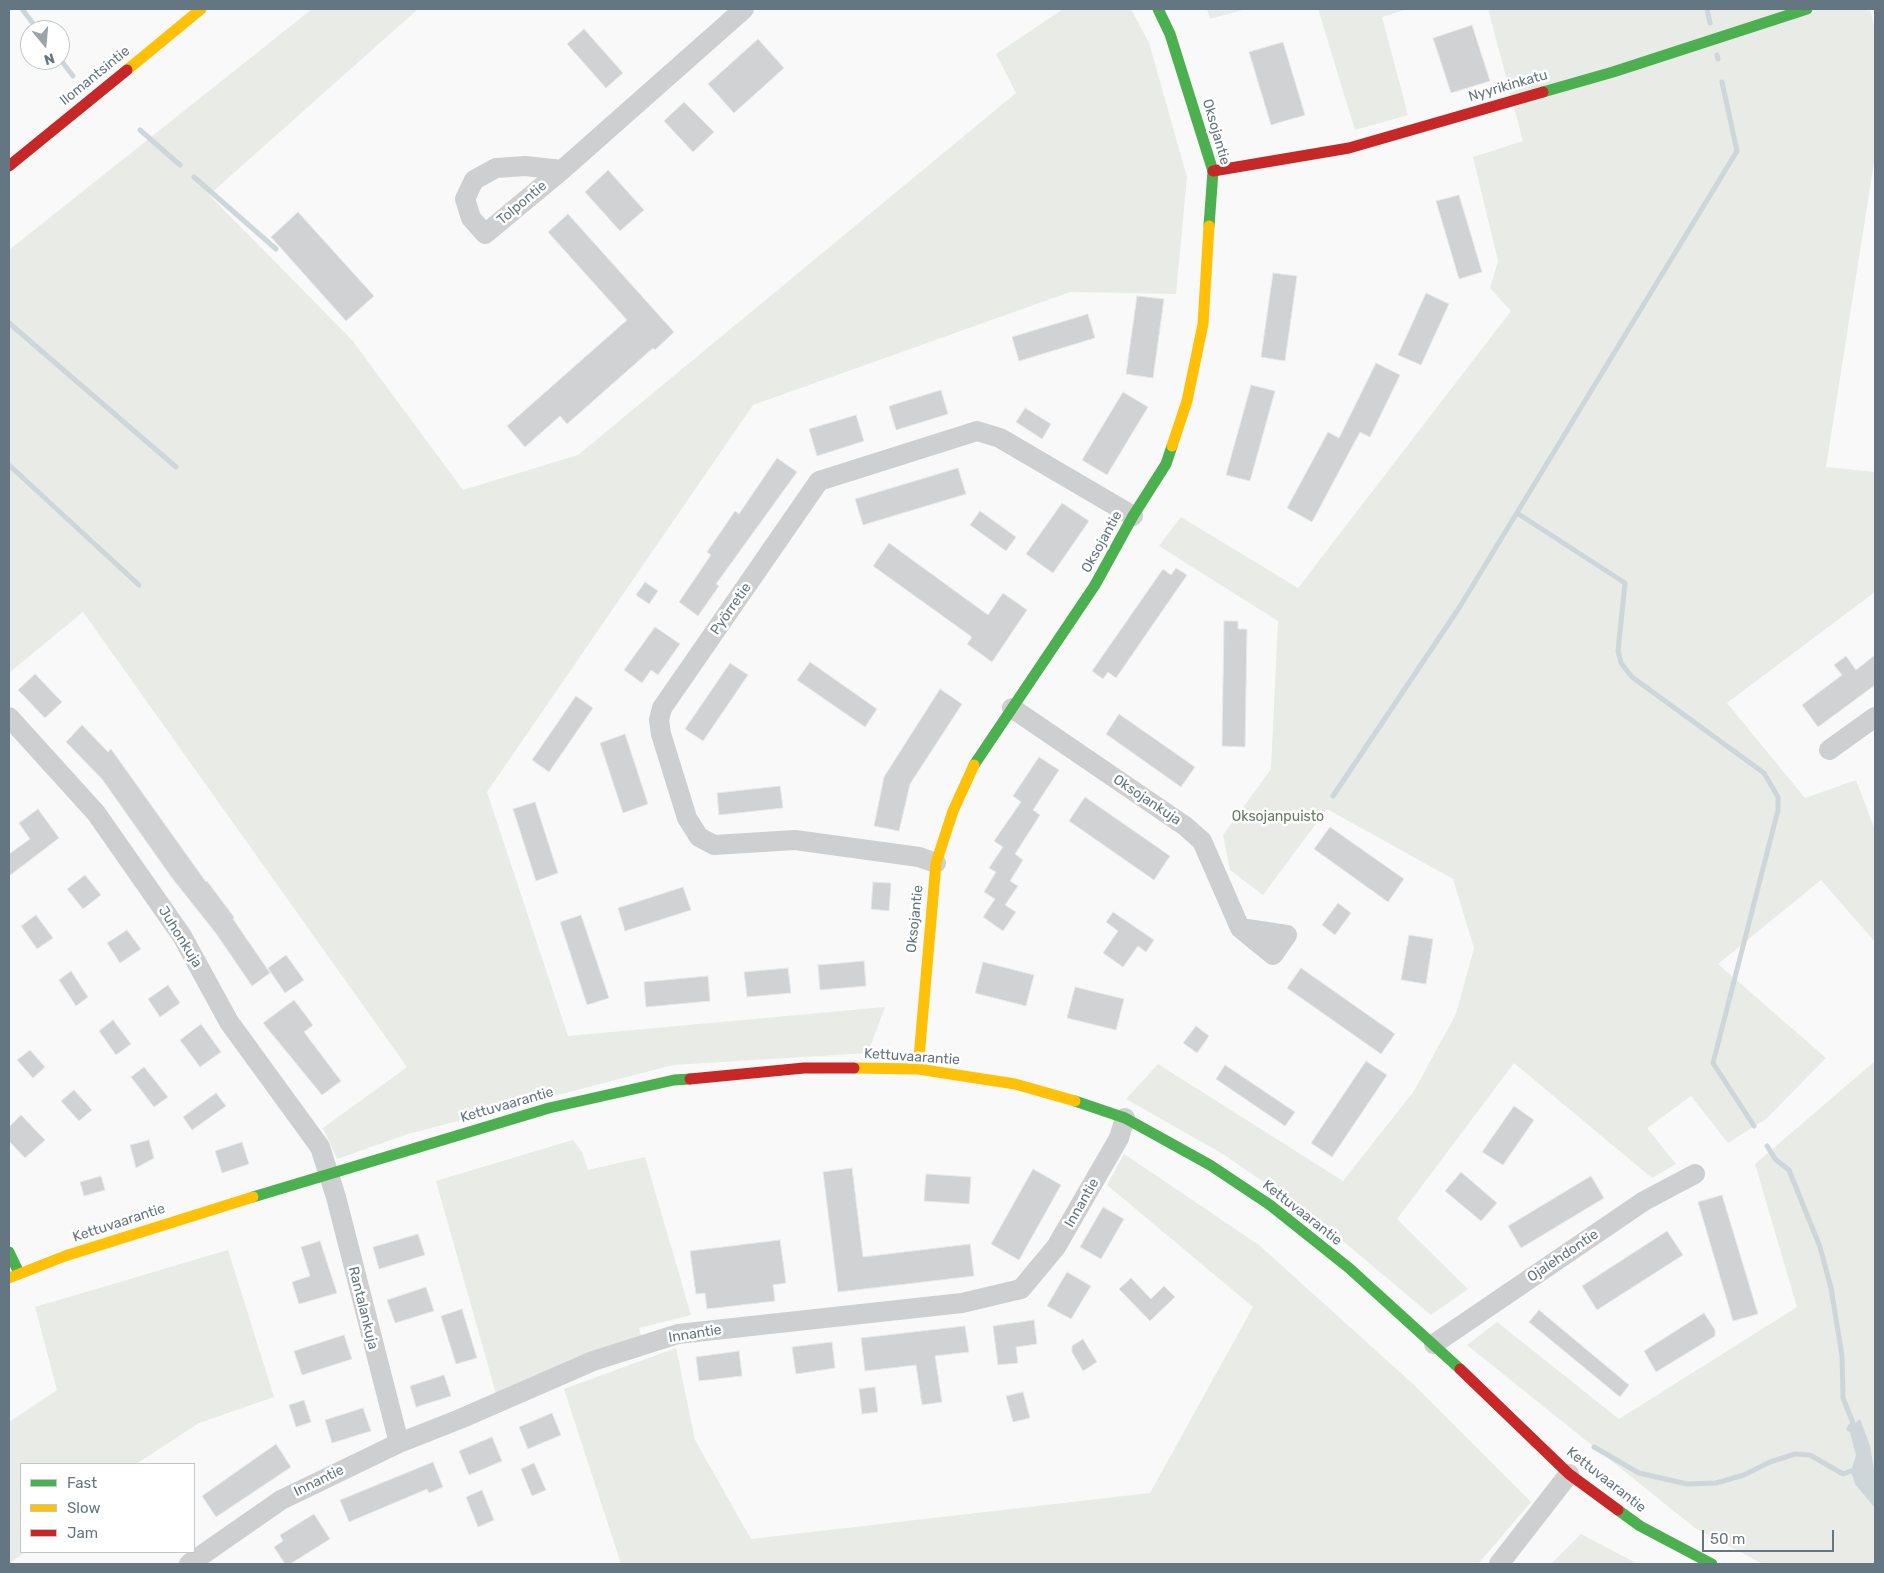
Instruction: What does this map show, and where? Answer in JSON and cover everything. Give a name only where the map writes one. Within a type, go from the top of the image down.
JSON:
[{"type":"street","name":"Ilomantsintie","points":[[9,166],[201,9]]},
{"type":"street","name":"Tolpontie","points":[[562,170],[525,166],[496,168],[474,180],[465,199],[471,218],[485,234],[562,170],[744,9]]},
{"type":"street","name":"Oksojantie","points":[[918,1069],[926,958],[936,863],[952,811],[974,764],[1095,585],[1133,516],[1166,464],[1187,401],[1203,324],[1213,171],[1170,34],[1158,9]]},
{"type":"street","name":"Nyyrikinkatu","points":[[1213,171],[1349,148],[1613,72],[1807,9]]},
{"type":"street","name":"Pyörretie","points":[[936,863],[919,857],[795,840],[714,845],[699,837],[687,818],[661,734],[659,720],[662,708],[819,481],[977,431],[1000,438],[1133,516]]},
{"type":"street","name":"Oksojankuja","points":[[1012,708],[1185,826],[1202,842],[1240,928]]},
{"type":"street","name":"Juhonkuja","points":[[9,717],[96,813],[182,936],[229,1022],[320,1147],[328,1172]]},
{"type":"street","points":[[1829,750],[1875,717]]},
{"type":"street","name":"Kettuvaarantie","points":[[14,1276],[65,1256],[328,1172],[549,1108],[674,1080],[804,1068],[918,1069],[1015,1084],[1104,1109],[1124,1118],[1210,1165],[1270,1205],[1349,1268],[1434,1344],[1569,1474],[1640,1526],[1712,1564]]},
{"type":"street","name":"Innantie","points":[[189,1564],[282,1500],[399,1443],[460,1419],[593,1361],[678,1334],[962,1303],[1021,1289],[1056,1247],[1119,1138],[1124,1118]]},
{"type":"street","name":"Rantalankuja","points":[[328,1172],[399,1443]]},
{"type":"street","name":"Ojalehdontie","points":[[1434,1344],[1644,1201],[1695,1174]]},
{"type":"street","points":[[9,1252],[14,1276]]},
{"type":"street","points":[[1499,1564],[1569,1474]]},
{"type":"green space","points":[[312,9],[418,9],[209,195],[352,340],[463,490],[578,455],[1016,93],[996,54],[1063,9],[1131,9],[1149,43],[1187,177],[1176,294],[1070,292],[753,405],[487,792],[568,1036],[885,1007],[868,1053],[673,1065],[408,1134],[337,1159],[323,1128],[407,1067],[83,612],[9,673],[9,250]]},
{"type":"green space","points":[[1207,9],[1246,9],[1210,19]]},
{"type":"green space","points":[[1318,9],[1408,9],[1382,17],[1408,115],[1355,130]]},
{"type":"green space","name":"Oksojanpuisto","points":[[1488,9],[1870,9],[1875,29],[1875,156],[1826,467],[1875,472],[1875,592],[1727,703],[1805,798],[1856,780],[1875,830],[1875,942],[1821,880],[1718,964],[1826,1058],[1766,1119],[1728,1143],[1691,1096],[1647,1128],[1676,1164],[1652,1178],[1514,1063],[1397,1219],[1468,1289],[1431,1315],[1313,1216],[1223,1154],[1126,1099],[1158,1064],[1343,1181],[1414,1091],[1456,1014],[1474,948],[1453,879],[1327,809],[1263,895],[1230,870],[1223,835],[1271,769],[1278,621],[1159,546],[1181,517],[1298,588],[1511,311],[1490,288],[1498,261],[1473,157],[1523,141]]},
{"type":"green space","points":[[1875,1061],[1875,1564],[1763,1564],[1695,1528],[1467,1345],[1497,1322],[1619,1419],[1797,1307],[1755,1164]]},
{"type":"green space","points":[[573,1140],[582,1152],[588,1170],[645,1157],[691,1315],[639,1328],[642,1339],[496,1394],[436,1181]]},
{"type":"green space","points":[[1124,1154],[1259,1245],[1413,1384],[1531,1502],[1478,1564],[621,1564],[564,1389],[676,1348],[695,1440],[751,1539],[1150,1493],[1253,1307],[1107,1185]]},
{"type":"green space","points":[[228,1250],[274,1397],[199,1423],[138,1463],[20,1463],[20,1553],[24,1553],[9,1564],[9,1422],[57,1390],[35,1307]]},
{"type":"green space","points":[[1581,1534],[1638,1564],[1551,1564]]},
{"type":"shaded area","points":[[1860,1419],[1870,1446],[1875,1476],[1875,1508],[1855,1484],[1851,1471],[1856,1455],[1849,1429]]},
{"type":"building","points":[[1472,25],[1490,81],[1451,93],[1433,38]]},
{"type":"building","points":[[584,29],[623,73],[606,88],[567,44]]},
{"type":"building","points":[[758,39],[784,68],[734,113],[708,84]]},
{"type":"building","points":[[1283,42],[1305,115],[1271,125],[1249,52]]},
{"type":"building","points":[[684,102],[714,132],[693,152],[664,121]]},
{"type":"building","points":[[608,170],[644,210],[620,231],[585,192]]},
{"type":"building","points":[[1459,195],[1482,272],[1459,279],[1436,201]]},
{"type":"building","points":[[298,212],[374,296],[346,321],[271,237]]},
{"type":"building","points":[[568,214],[674,332],[655,350],[653,348],[567,424],[560,416],[525,447],[507,426],[627,320],[548,232]]},
{"type":"building","points":[[1273,273],[1297,276],[1285,361],[1261,357]]},
{"type":"building","points":[[1426,293],[1449,304],[1421,365],[1398,355]]},
{"type":"building","points":[[1137,296],[1164,299],[1153,378],[1126,374]]},
{"type":"building","points":[[1088,314],[1095,338],[1019,361],[1012,337]]},
{"type":"building","points":[[1376,363],[1400,375],[1370,437],[1360,432],[1312,522],[1287,508],[1328,432],[1339,438]]},
{"type":"building","points":[[1251,385],[1275,391],[1250,481],[1226,475]]},
{"type":"building","points":[[941,390],[948,414],[896,430],[889,406]]},
{"type":"building","points":[[1123,392],[1148,407],[1107,475],[1082,460]]},
{"type":"building","points":[[1025,408],[1051,424],[1042,439],[1016,422]]},
{"type":"building","points":[[856,415],[864,441],[817,456],[809,429]]},
{"type":"building","points":[[777,458],[797,472],[716,584],[719,586],[698,616],[679,602],[711,555],[707,552],[735,511],[739,514]]},
{"type":"building","points":[[958,468],[966,494],[863,525],[855,499]]},
{"type":"building","points":[[1062,503],[1089,521],[1053,573],[1026,554]]},
{"type":"building","points":[[980,511],[1016,537],[1006,551],[970,525]]},
{"type":"building","points":[[889,543],[988,615],[1003,593],[1027,610],[992,662],[967,644],[972,637],[873,566]]},
{"type":"building","points":[[1176,568],[1187,575],[1116,678],[1108,672],[1103,679],[1092,671],[1163,569],[1171,575]]},
{"type":"building","points":[[645,582],[658,591],[649,604],[636,595]]},
{"type":"building","points":[[1224,621],[1238,621],[1238,629],[1247,629],[1245,747],[1222,746]]},
{"type":"building","points":[[655,627],[680,644],[658,675],[651,670],[642,683],[624,670]]},
{"type":"building","points":[[1875,655],[1875,685],[1818,727],[1802,705],[1842,675],[1834,665],[1846,656],[1856,670]]},
{"type":"building","points":[[810,662],[877,709],[865,727],[797,680]]},
{"type":"building","points":[[730,663],[748,675],[703,741],[685,729]]},
{"type":"building","points":[[35,674],[62,702],[45,718],[18,690]]},
{"type":"building","points":[[940,689],[962,704],[910,784],[899,831],[874,826],[884,777]]},
{"type":"building","points":[[576,696],[593,708],[549,772],[532,760]]},
{"type":"building","points":[[1119,714],[1195,767],[1181,787],[1106,734]]},
{"type":"building","points":[[82,725],[108,752],[111,749],[206,882],[234,917],[233,919],[270,973],[252,986],[215,932],[172,878],[102,779],[66,742]]},
{"type":"building","points":[[625,734],[648,804],[623,813],[600,743]]},
{"type":"building","points":[[1039,757],[1059,770],[1033,810],[1040,815],[1015,854],[1023,860],[1010,881],[1018,886],[1005,905],[1016,912],[1003,931],[983,917],[995,899],[984,892],[996,872],[989,868],[1003,847],[994,841],[1021,802],[1013,796]]},
{"type":"building","points":[[780,786],[783,808],[719,815],[717,793]]},
{"type":"building","points":[[1085,797],[1170,856],[1154,880],[1069,821]]},
{"type":"building","points":[[535,802],[558,873],[536,881],[513,809]]},
{"type":"building","points":[[38,809],[59,838],[9,876],[9,854],[30,839],[19,823]]},
{"type":"building","points":[[1330,827],[1404,879],[1388,902],[1314,849]]},
{"type":"building","points":[[85,875],[101,895],[83,909],[67,889]]},
{"type":"building","points":[[873,882],[891,883],[889,911],[871,909]]},
{"type":"building","points":[[683,887],[691,910],[625,931],[618,908]]},
{"type":"building","points":[[1338,903],[1351,913],[1335,935],[1322,925]]},
{"type":"building","points":[[1113,912],[1154,940],[1146,952],[1138,946],[1123,967],[1103,953],[1118,931],[1106,922]]},
{"type":"building","points":[[36,915],[53,938],[37,949],[21,926]]},
{"type":"building","points":[[581,915],[609,998],[587,1005],[560,922]]},
{"type":"building","points":[[127,930],[141,949],[120,963],[107,943]]},
{"type":"building","points":[[1409,935],[1433,939],[1426,984],[1401,980]]},
{"type":"building","points":[[286,955],[304,980],[285,993],[268,968]]},
{"type":"building","points":[[864,961],[866,986],[820,990],[818,965]]},
{"type":"building","points":[[983,962],[1034,975],[1026,1006],[975,993]]},
{"type":"building","points":[[788,968],[791,993],[747,997],[744,972]]},
{"type":"building","points":[[1301,968],[1395,1034],[1381,1054],[1287,988]]},
{"type":"building","points":[[71,971],[88,997],[76,1006],[59,980]]},
{"type":"building","points":[[708,976],[710,1001],[646,1007],[644,982]]},
{"type":"building","points":[[168,985],[180,1003],[160,1017],[148,999]]},
{"type":"building","points":[[1075,987],[1124,999],[1116,1030],[1067,1018]]},
{"type":"building","points":[[294,1000],[313,1025],[304,1032],[341,1081],[322,1095],[263,1023]]},
{"type":"building","points":[[113,1020],[131,1044],[116,1055],[99,1031]]},
{"type":"building","points":[[201,1024],[221,1052],[200,1067],[180,1040]]},
{"type":"building","points":[[1196,1026],[1209,1036],[1197,1053],[1183,1043]]},
{"type":"building","points":[[30,1050],[45,1067],[33,1078],[17,1060]]},
{"type":"building","points":[[1366,1061],[1387,1075],[1332,1157],[1311,1143]]},
{"type":"building","points":[[1225,1065],[1295,1112],[1285,1126],[1216,1079]]},
{"type":"building","points":[[144,1067],[168,1097],[154,1107],[131,1077]]},
{"type":"building","points":[[74,1090],[92,1110],[79,1121],[61,1101]]},
{"type":"building","points":[[216,1093],[226,1106],[192,1130],[183,1117]]},
{"type":"building","points":[[1514,1106],[1534,1120],[1503,1165],[1482,1152]]},
{"type":"building","points":[[21,1115],[45,1140],[25,1158],[9,1141],[9,1127]]},
{"type":"building","points":[[149,1140],[154,1158],[136,1168],[130,1145]]},
{"type":"building","points":[[242,1142],[249,1164],[222,1173],[215,1151]]},
{"type":"building","points":[[852,1168],[863,1257],[970,1244],[974,1276],[838,1292],[823,1172]]},
{"type":"building","points":[[1033,1169],[1061,1185],[1019,1260],[991,1244]]},
{"type":"building","points":[[1461,1172],[1497,1203],[1481,1221],[1445,1191]]},
{"type":"building","points":[[926,1174],[971,1177],[969,1204],[924,1201]]},
{"type":"building","points":[[101,1176],[105,1190],[84,1196],[80,1182]]},
{"type":"building","points":[[1591,1176],[1604,1198],[1521,1248],[1508,1226]]},
{"type":"building","points":[[1722,1195],[1758,1314],[1733,1321],[1698,1202]]},
{"type":"building","points":[[1103,1207],[1124,1219],[1101,1259],[1080,1247]]},
{"type":"building","points":[[1667,1231],[1683,1255],[1597,1310],[1582,1286]]},
{"type":"building","points":[[418,1234],[425,1255],[379,1269],[373,1247]]},
{"type":"building","points":[[780,1240],[786,1283],[773,1285],[775,1301],[707,1309],[705,1293],[696,1294],[690,1251]]},
{"type":"building","points":[[320,1241],[337,1293],[299,1304],[292,1282],[310,1276],[301,1247]]},
{"type":"building","points":[[1067,1272],[1091,1286],[1071,1319],[1047,1306]]},
{"type":"building","points":[[1131,1278],[1151,1299],[1164,1286],[1175,1297],[1150,1321],[1119,1289]]},
{"type":"building","points":[[426,1287],[434,1311],[395,1323],[387,1300]]},
{"type":"building","points":[[462,1309],[477,1358],[456,1364],[441,1316]]},
{"type":"building","points":[[1539,1310],[1629,1385],[1620,1397],[1529,1322]]},
{"type":"building","points":[[1704,1313],[1715,1330],[1715,1336],[1656,1372],[1644,1351]]},
{"type":"building","points":[[1034,1320],[1037,1344],[1016,1347],[1018,1363],[998,1365],[993,1326]]},
{"type":"building","points":[[965,1326],[969,1352],[935,1356],[942,1402],[922,1405],[916,1365],[865,1371],[861,1338]]},
{"type":"building","points":[[344,1335],[352,1359],[302,1375],[294,1351]]},
{"type":"building","points":[[1083,1339],[1097,1362],[1083,1371],[1072,1352],[1072,1346]]},
{"type":"building","points":[[832,1342],[835,1368],[796,1374],[792,1347]]},
{"type":"building","points":[[739,1351],[742,1376],[699,1381],[696,1357]]},
{"type":"building","points":[[444,1375],[451,1396],[416,1407],[410,1386]]},
{"type":"building","points":[[875,1387],[878,1412],[862,1414],[859,1389]]},
{"type":"building","points":[[1023,1392],[1030,1418],[1013,1422],[1006,1396]]},
{"type":"building","points":[[304,1400],[311,1422],[296,1427],[289,1405]]},
{"type":"building","points":[[363,1408],[371,1431],[332,1443],[325,1420]]},
{"type":"building","points":[[552,1413],[561,1435],[528,1449],[519,1427]]},
{"type":"building","points":[[492,1437],[502,1461],[469,1475],[459,1451]]},
{"type":"building","points":[[276,1444],[291,1467],[216,1517],[202,1496]]},
{"type":"building","points":[[433,1462],[443,1487],[429,1493],[427,1489],[349,1522],[340,1500]]},
{"type":"building","points":[[534,1463],[546,1490],[532,1496],[521,1469]]},
{"type":"building","points":[[482,1490],[494,1520],[478,1527],[466,1497]]},
{"type":"building","points":[[314,1514],[330,1539],[290,1564],[285,1564],[274,1547],[283,1541],[280,1535]]},
{"type":"waterway","points":[[22,9],[30,20]]},
{"type":"waterway","points":[[1707,9],[1710,23]]},
{"type":"waterway","points":[[1717,55],[1718,59]]},
{"type":"waterway","points":[[68,70],[73,76]]},
{"type":"waterway","points":[[1333,796],[1459,608],[1737,151],[1722,82]]},
{"type":"waterway","points":[[140,130],[180,165]]},
{"type":"waterway","points":[[194,177],[276,249]]},
{"type":"waterway","points":[[9,323],[176,467]]},
{"type":"waterway","points":[[9,465],[139,585]]},
{"type":"waterway","points":[[1517,513],[1625,583],[1618,651],[1621,663],[1632,677],[1764,773],[1778,797],[1778,810],[1713,1063],[1754,1126]]},
{"type":"waterway","points":[[1767,1146],[1776,1160],[1789,1170],[1820,1247],[1831,1288],[1842,1356],[1843,1398],[1853,1423],[1849,1429]]},
{"type":"waterway","points":[[1594,1447],[1639,1473],[1687,1484],[1716,1483],[1744,1475],[1770,1462],[1795,1454],[1810,1455],[1843,1474],[1851,1471]]},
{"type":"traffic: fast","points":[[1158,9],[1170,34],[1213,171],[1209,226]]},
{"type":"traffic: fast","points":[[1543,92],[1613,72],[1807,9]]},
{"type":"traffic: fast","points":[[974,765],[1095,585],[1133,516],[1166,464],[1172,446]]},
{"type":"traffic: fast","points":[[253,1197],[549,1108],[674,1080],[690,1079]]},
{"type":"traffic: fast","points":[[1075,1101],[1125,1118],[1210,1165],[1270,1205],[1349,1268],[1460,1369]]},
{"type":"traffic: fast","points":[[9,1252],[19,1273]]},
{"type":"traffic: fast","points":[[1618,1510],[1640,1526],[1712,1564]]},
{"type":"traffic: slow","points":[[127,70],[201,9]]},
{"type":"traffic: slow","points":[[1172,446],[1187,401],[1203,324],[1209,226]]},
{"type":"traffic: slow","points":[[918,1069],[936,863],[953,811],[974,765]]},
{"type":"traffic: slow","points":[[854,1068],[918,1069],[1015,1084],[1075,1101]]},
{"type":"traffic: slow","points":[[9,1278],[65,1256],[253,1197]]},
{"type":"traffic: jam","points":[[9,166],[127,70]]},
{"type":"traffic: jam","points":[[1213,171],[1349,148],[1543,92]]},
{"type":"traffic: jam","points":[[690,1079],[804,1068],[854,1068]]},
{"type":"traffic: jam","points":[[1460,1369],[1569,1474],[1618,1510]]}]
